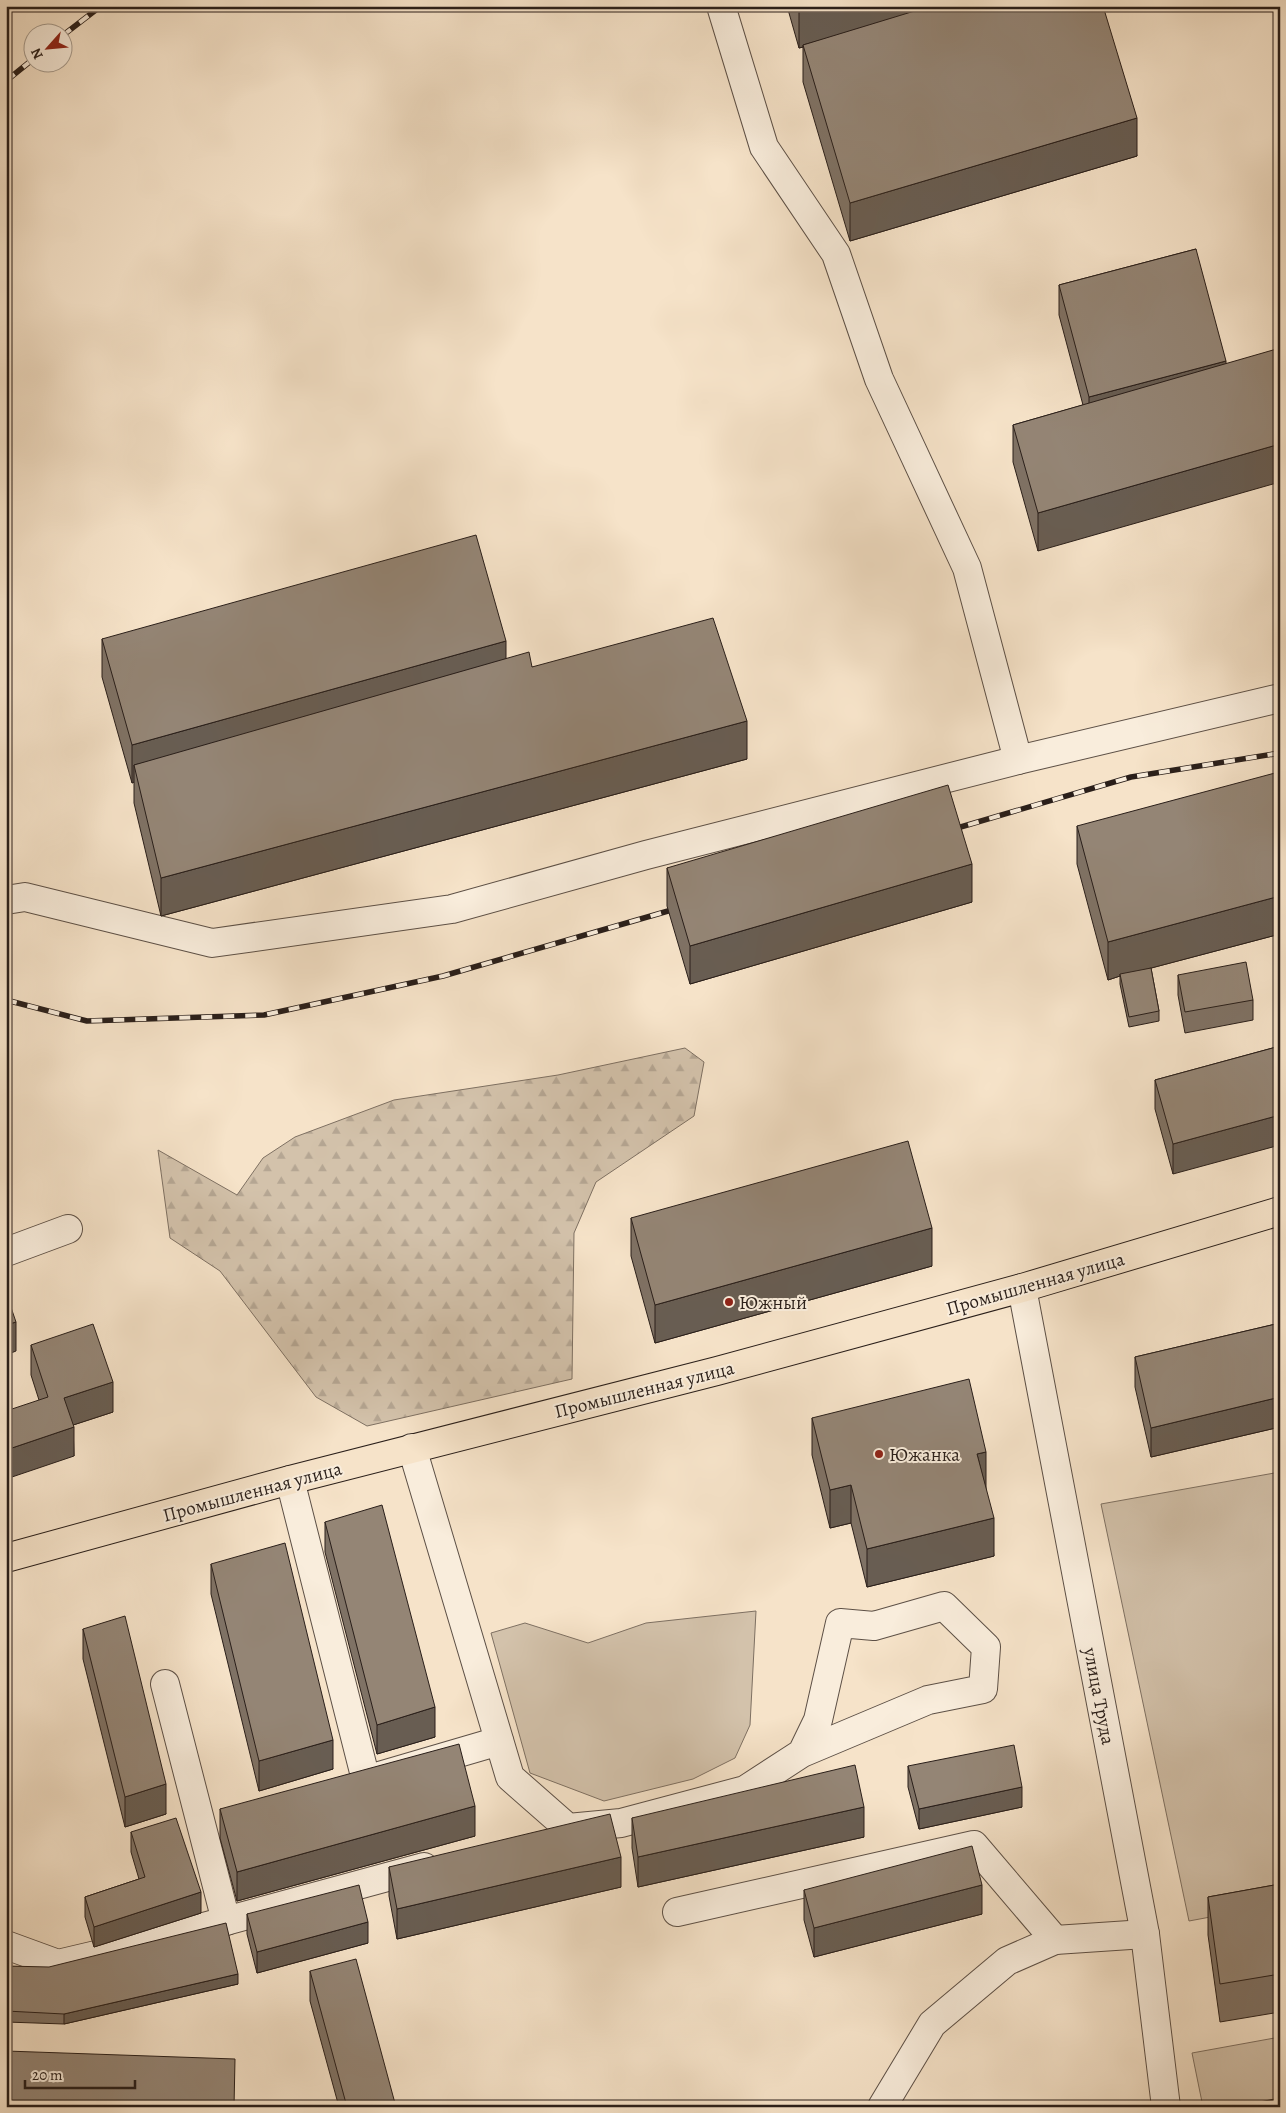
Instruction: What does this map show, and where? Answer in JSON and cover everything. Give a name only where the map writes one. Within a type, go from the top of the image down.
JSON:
[{"type":"main road","name":"Промышленная улица","points":[[6,1558],[412,1448],[717,1372],[1022,1288],[1280,1211]]},
{"type":"street","points":[[721,6],[764,147],[836,254],[879,379],[967,568],[1018,760]]},
{"type":"street","points":[[6,900],[25,897],[212,943],[452,909],[646,855],[1018,760],[1280,698]]},
{"type":"street","points":[[6,1252],[68,1229]]},
{"type":"street","name":"улица Труда","points":[[1022,1288],[1145,1934],[1166,2107]]},
{"type":"street","points":[[412,1448],[510,1777],[568,1828]]},
{"type":"street","points":[[290,1480],[366,1780]]},
{"type":"street","points":[[539,1835],[568,1828],[621,1823],[745,1790],[802,1753],[928,1700],[983,1689],[986,1647],[944,1606],[874,1626],[840,1623],[818,1720],[802,1753]]},
{"type":"street","points":[[165,1684],[226,1920]]},
{"type":"street","points":[[339,1788],[499,1741]]},
{"type":"street","points":[[203,1828],[230,1820]]},
{"type":"street","points":[[677,1912],[974,1845],[1055,1940]]},
{"type":"street","points":[[6,1946],[58,1964],[444,1861]]},
{"type":"street","points":[[882,2107],[932,2024],[1007,1961],[1055,1940],[1145,1934]]},
{"type":"green space","points":[[685,1048],[704,1062],[694,1116],[596,1182],[574,1233],[572,1379],[367,1426],[316,1397],[220,1271],[170,1238],[158,1150],[237,1195],[263,1158],[295,1137],[394,1100],[558,1075]]},
{"type":"green space","points":[[1280,1472],[1280,1904],[1189,1921],[1101,1504]]},
{"type":"green space","points":[[756,1611],[750,1725],[735,1758],[693,1779],[604,1801],[530,1773],[491,1633],[525,1623],[588,1643],[646,1623]]},
{"type":"green space","points":[[1280,2037],[1280,2107],[1203,2107],[1192,2053]]},
{"type":"building","points":[[798,6],[812,6],[799,10]]},
{"type":"building","points":[[931,6],[1103,6],[1137,118],[850,203],[803,45]]},
{"type":"building","points":[[1196,249],[1226,361],[1089,397],[1059,285]]},
{"type":"building","points":[[1280,348],[1280,444],[1038,513],[1013,425]]},
{"type":"building","points":[[476,535],[506,641],[132,745],[102,639]]},
{"type":"building","points":[[713,618],[747,721],[161,878],[134,765],[529,652],[532,667]]},
{"type":"building","points":[[1275,773],[1280,789],[1280,896],[1108,942],[1077,826]]},
{"type":"building","points":[[948,785],[972,864],[690,946],[667,868]]},
{"type":"building","points":[[1246,962],[1253,1000],[1185,1012],[1178,975]]},
{"type":"building","points":[[1151,968],[1159,1011],[1129,1017],[1120,974]]},
{"type":"building","points":[[1280,1046],[1280,1115],[1173,1144],[1155,1080]]},
{"type":"building","points":[[908,1141],[932,1228],[655,1305],[631,1218]]},
{"type":"building","points":[[6,1293],[16,1322],[6,1325]]},
{"type":"building","points":[[1280,1323],[1280,1397],[1151,1428],[1135,1357]]},
{"type":"building","points":[[93,1324],[113,1382],[64,1398],[74,1427],[6,1450],[6,1411],[48,1397],[31,1345]]},
{"type":"building","points":[[969,1379],[986,1452],[977,1454],[994,1518],[867,1549],[851,1485],[830,1490],[812,1418]]},
{"type":"building","points":[[382,1505],[435,1707],[377,1725],[325,1522]]},
{"type":"building","points":[[285,1543],[333,1740],[259,1761],[211,1564]]},
{"type":"building","points":[[125,1616],[166,1784],[125,1797],[83,1629]]},
{"type":"building","points":[[459,1744],[475,1806],[237,1872],[220,1809]]},
{"type":"building","points":[[1014,1745],[1022,1787],[919,1809],[908,1766]]},
{"type":"building","points":[[855,1765],[864,1807],[638,1857],[632,1818]]},
{"type":"building","points":[[610,1814],[621,1857],[397,1909],[389,1867]]},
{"type":"building","points":[[176,1818],[201,1892],[94,1927],[85,1897],[145,1877],[131,1832]]},
{"type":"building","points":[[972,1846],[982,1885],[814,1928],[804,1890]]},
{"type":"building","points":[[1280,1884],[1280,1974],[1220,1984],[1208,1897]]},
{"type":"building","points":[[359,1885],[368,1922],[257,1952],[247,1914]]},
{"type":"building","points":[[226,1923],[238,1974],[64,2014],[6,2011],[6,1966],[49,1967]]},
{"type":"building","points":[[356,1959],[396,2107],[347,2107],[310,1971]]},
{"type":"building","points":[[6,2051],[235,2059],[234,2107],[6,2107]]},
{"type":"building","points":[[1280,2098],[1280,2107],[1244,2107],[1244,2105]]},
{"type":"railway","points":[[72,28],[101,6]]},
{"type":"railway","points":[[6,81],[22,68]]},
{"type":"railway","points":[[947,831],[1131,777],[1280,753]]},
{"type":"railway","points":[[6,1000],[87,1021],[264,1015],[443,976],[682,907]]},
{"type":"place","name":"Южный","points":[[729,1302]]},
{"type":"place","name":"Южанка","points":[[879,1454]]}]
